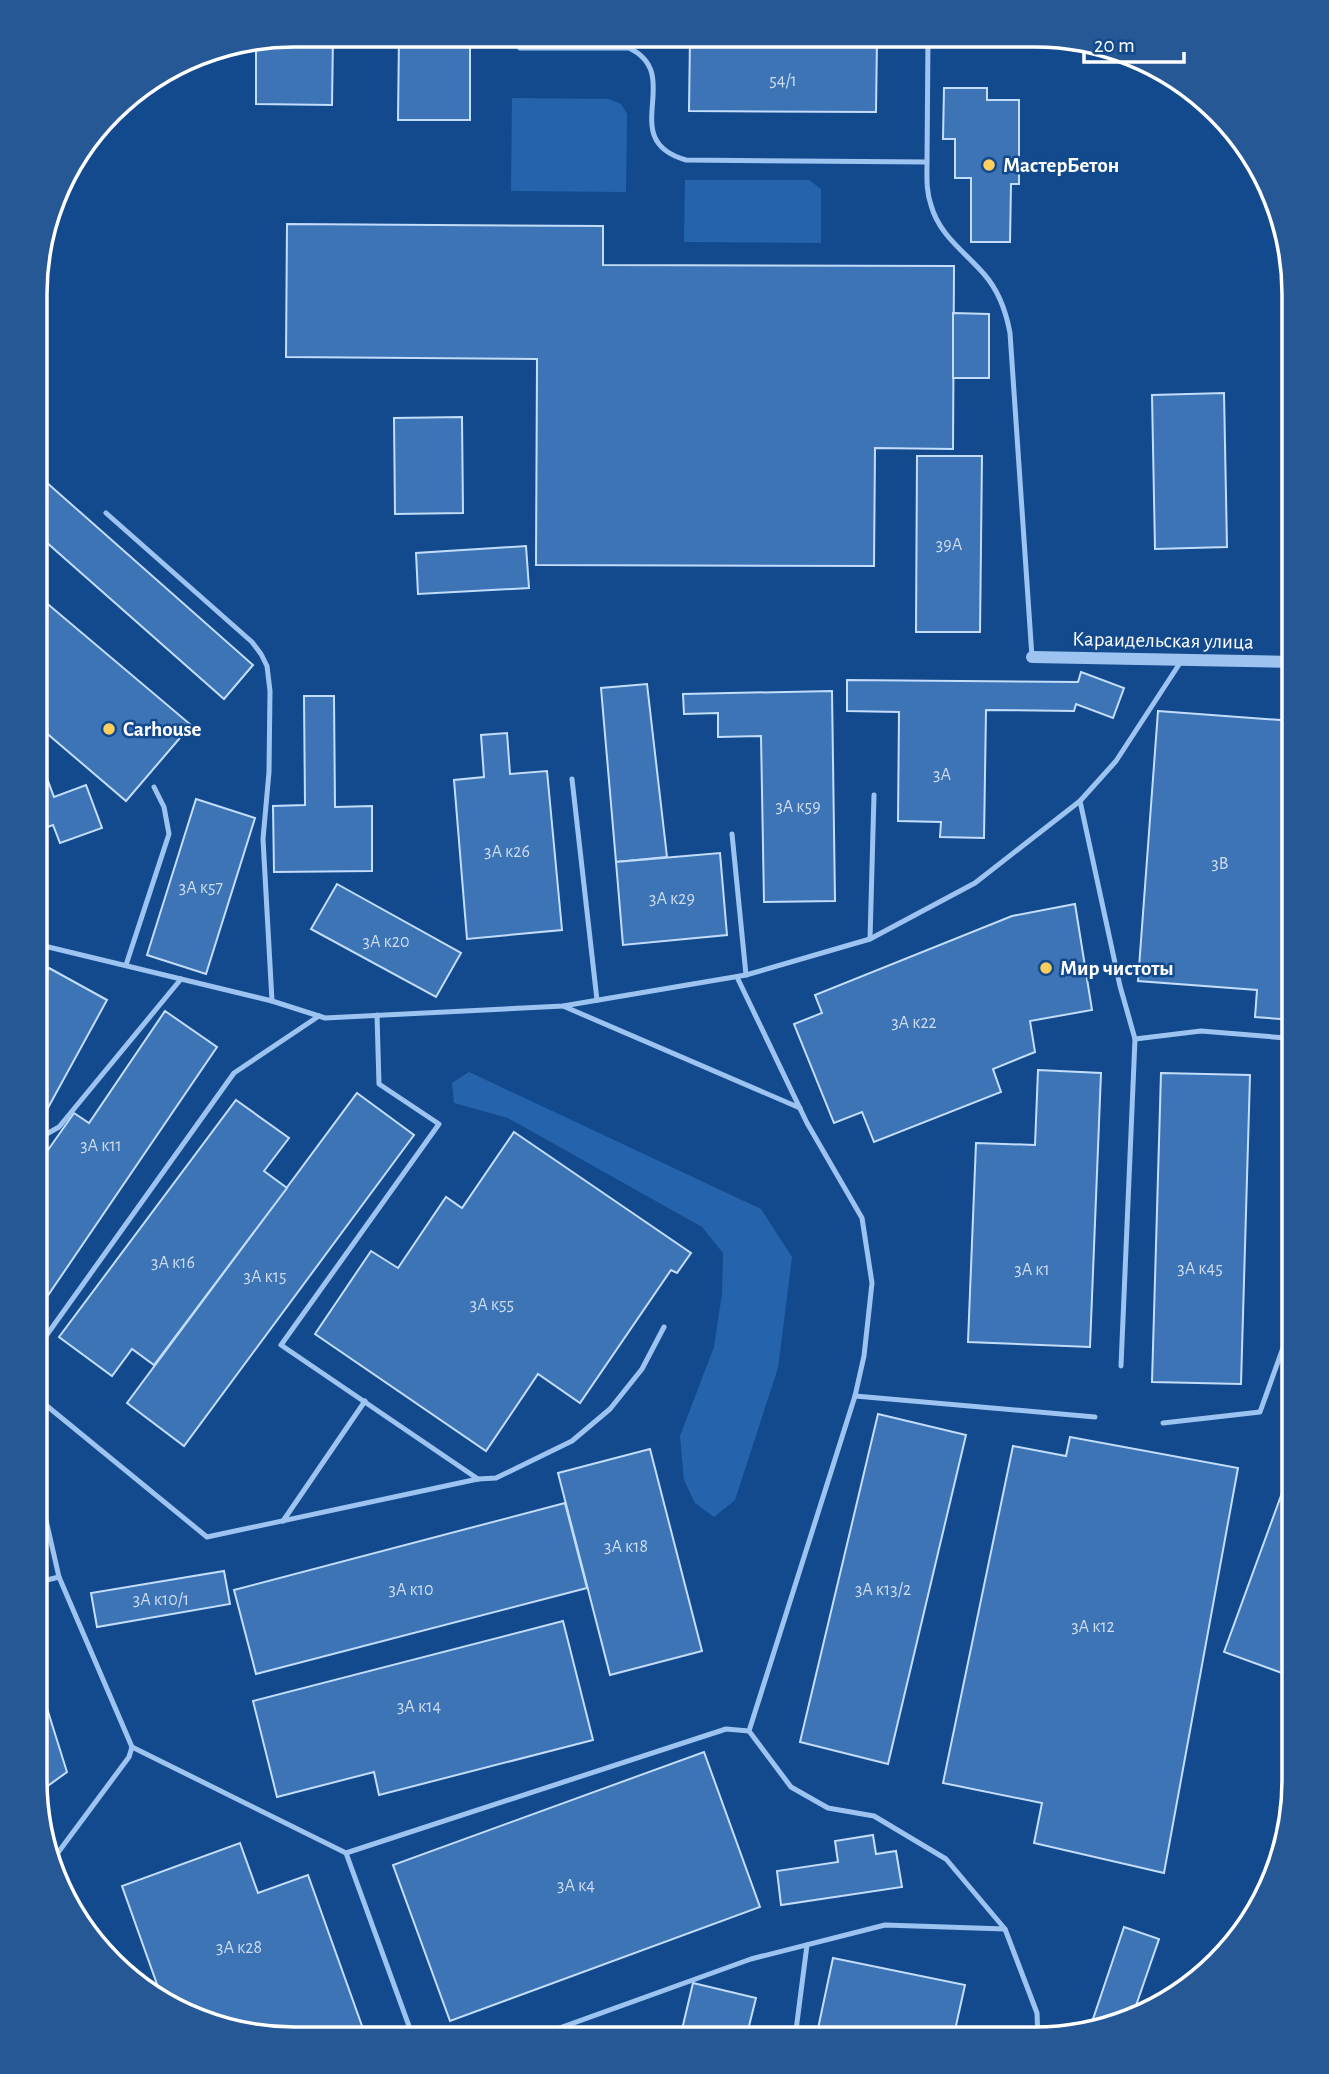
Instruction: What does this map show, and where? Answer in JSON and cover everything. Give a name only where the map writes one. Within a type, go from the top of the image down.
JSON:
[{"type":"street","name":"Караидельская улица","points":[[1032,657],[1282,662]]},
{"type":"lane","points":[[928,47],[927,191],[937,220],[960,250],[984,274],[1000,297],[1010,333],[1032,657]]},
{"type":"lane","points":[[520,48],[629,48],[637,52],[653,73],[653,136],[671,156],[686,160],[927,162]]},
{"type":"lane","points":[[106,513],[252,642],[267,666],[270,691],[269,772],[263,839],[272,1001]]},
{"type":"lane","points":[[47,947],[272,1001],[319,1016],[562,1006],[746,975],[870,939],[975,883],[1080,802],[1115,761],[1181,660]]},
{"type":"lane","points":[[572,779],[597,1000]]},
{"type":"lane","points":[[126,965],[169,834],[164,807],[154,787]]},
{"type":"lane","points":[[870,939],[874,794]]},
{"type":"lane","points":[[1080,802],[1120,986],[1135,1039],[1121,1366]]},
{"type":"lane","points":[[732,834],[746,975]]},
{"type":"lane","points":[[737,977],[800,1108],[862,1218],[872,1283],[864,1356],[855,1396],[749,1731]]},
{"type":"lane","points":[[47,1134],[59,1127],[181,979]]},
{"type":"lane","points":[[562,1006],[800,1108]]},
{"type":"lane","points":[[377,1015],[379,1084],[439,1124],[281,1345],[478,1479]]},
{"type":"lane","points":[[47,1335],[234,1073],[319,1016]]},
{"type":"lane","points":[[1135,1039],[1201,1031],[1282,1038]]},
{"type":"lane","points":[[47,1406],[207,1537],[478,1479],[496,1478],[572,1441],[610,1409],[642,1369],[664,1327]]},
{"type":"lane","points":[[1163,1423],[1260,1412],[1281,1352]]},
{"type":"lane","points":[[855,1396],[1094,1417]]},
{"type":"lane","points":[[282,1521],[365,1401]]},
{"type":"lane","points":[[47,1522],[59,1577],[132,1747],[129,1757],[59,1853]]},
{"type":"lane","points":[[47,1580],[59,1577]]},
{"type":"lane","points":[[346,1853],[726,1729],[749,1731],[791,1787],[828,1808],[874,1816],[946,1859],[1005,1929],[1037,2013],[1038,2027]]},
{"type":"lane","points":[[132,1747],[346,1853],[409,2027]]},
{"type":"lane","points":[[562,2027],[751,1959],[885,1925],[1005,1929]]},
{"type":"lane","points":[[796,2027],[807,1945]]},
{"type":"shaded area","points":[[512,98],[609,99],[621,104],[627,114],[626,192],[511,191]]},
{"type":"shaded area","points":[[685,180],[809,180],[821,189],[821,243],[684,242]]},
{"type":"shaded area","points":[[469,1072],[761,1209],[792,1257],[778,1368],[735,1500],[714,1517],[695,1503],[684,1480],[680,1436],[714,1347],[722,1294],[723,1253],[702,1227],[508,1118],[454,1103],[452,1083]]},
{"type":"building","points":[[690,47],[877,47],[876,112],[689,111]]},
{"type":"building","points":[[333,48],[332,105],[256,104],[256,50]]},
{"type":"building","points":[[399,48],[470,48],[470,120],[398,120]]},
{"type":"building","points":[[944,88],[987,88],[987,100],[1019,100],[1019,184],[1011,184],[1010,242],[971,242],[971,178],[955,178],[955,139],[943,139]]},
{"type":"building","points":[[287,224],[603,226],[603,265],[954,266],[953,449],[875,448],[874,566],[536,565],[537,359],[286,357]]},
{"type":"building","points":[[953,313],[989,314],[989,378],[953,378]]},
{"type":"building","points":[[1224,393],[1227,547],[1155,549],[1152,395]]},
{"type":"building","points":[[462,417],[463,513],[395,514],[394,418]]},
{"type":"building","points":[[917,456],[982,456],[980,632],[916,632]]},
{"type":"building","points":[[47,483],[253,665],[224,699],[47,543]]},
{"type":"building","points":[[526,546],[529,588],[418,594],[416,553]]},
{"type":"building","points":[[47,603],[191,725],[126,801],[47,734]]},
{"type":"building","points":[[1081,672],[1124,688],[1113,718],[1076,704],[1074,711],[986,710],[984,838],[940,837],[941,822],[898,821],[899,712],[847,711],[847,680],[1078,682]]},
{"type":"building","points":[[647,684],[667,857],[616,862],[601,688]]},
{"type":"building","points":[[832,691],[835,901],[764,902],[761,736],[718,737],[718,713],[684,714],[683,694]]},
{"type":"building","points":[[304,696],[334,696],[335,807],[372,806],[372,871],[274,872],[273,806],[305,805]]},
{"type":"building","points":[[1158,711],[1282,720],[1282,1019],[1255,1017],[1257,990],[1138,981]]},
{"type":"building","points":[[507,733],[510,774],[547,771],[562,930],[467,939],[454,780],[484,777],[481,735]]},
{"type":"building","points":[[47,778],[54,797],[86,785],[102,828],[60,843],[53,825],[47,827]]},
{"type":"building","points":[[196,799],[255,818],[206,974],[147,955]]},
{"type":"building","points":[[720,853],[727,935],[623,945],[616,862]]},
{"type":"building","points":[[337,884],[461,953],[436,997],[311,929]]},
{"type":"building","points":[[1075,904],[1092,1010],[1030,1021],[1035,1052],[993,1069],[1001,1092],[874,1142],[862,1112],[834,1123],[794,1024],[822,1013],[815,995],[1012,916]]},
{"type":"building","points":[[49,968],[107,1000],[47,1110]]},
{"type":"building","points":[[165,1011],[217,1047],[47,1297],[47,1151],[74,1113],[89,1123]]},
{"type":"building","points":[[1038,1070],[1101,1073],[1090,1347],[968,1342],[976,1143],[1035,1145]]},
{"type":"building","points":[[1161,1073],[1250,1075],[1241,1384],[1152,1382]]},
{"type":"building","points":[[357,1093],[414,1135],[184,1446],[127,1403]]},
{"type":"building","points":[[236,1100],[289,1138],[264,1171],[287,1188],[154,1365],[132,1349],[112,1376],[59,1337]]},
{"type":"building","points":[[514,1132],[691,1253],[677,1273],[671,1270],[580,1403],[538,1374],[486,1451],[315,1334],[371,1251],[398,1268],[446,1197],[462,1208]]},
{"type":"building","points":[[878,1414],[966,1435],[888,1764],[800,1742]]},
{"type":"building","points":[[1070,1437],[1238,1468],[1164,1873],[1034,1843],[1042,1803],[943,1783],[1013,1446],[1066,1456]]},
{"type":"building","points":[[650,1449],[702,1651],[610,1675],[558,1473]]},
{"type":"building","points":[[1281,1495],[1281,1673],[1224,1652]]},
{"type":"building","points":[[565,1503],[587,1588],[256,1674],[234,1590]]},
{"type":"building","points":[[224,1571],[230,1604],[97,1627],[91,1593]]},
{"type":"building","points":[[563,1621],[593,1740],[379,1795],[374,1772],[277,1797],[253,1701]]},
{"type":"building","points":[[47,1708],[67,1772],[47,1786]]},
{"type":"building","points":[[704,1752],[760,1907],[450,2021],[393,1865]]},
{"type":"building","points":[[873,1835],[876,1854],[896,1851],[902,1887],[781,1905],[777,1871],[838,1862],[835,1841]]},
{"type":"building","points":[[240,1843],[258,1893],[308,1875],[362,2027],[262,2025],[215,2014],[171,1994],[157,1985],[122,1886]]},
{"type":"building","points":[[1124,1927],[1159,1939],[1136,2005],[1093,2020]]},
{"type":"building","points":[[833,1958],[965,1985],[956,2027],[818,2027]]},
{"type":"building","points":[[693,1983],[756,1998],[749,2027],[683,2027]]},
{"type":"place","name":"МастерБетон","points":[[989,165]]},
{"type":"place","name":"Carhouse","points":[[109,729]]},
{"type":"place","name":"Мир чистоты","points":[[1046,968]]}]
